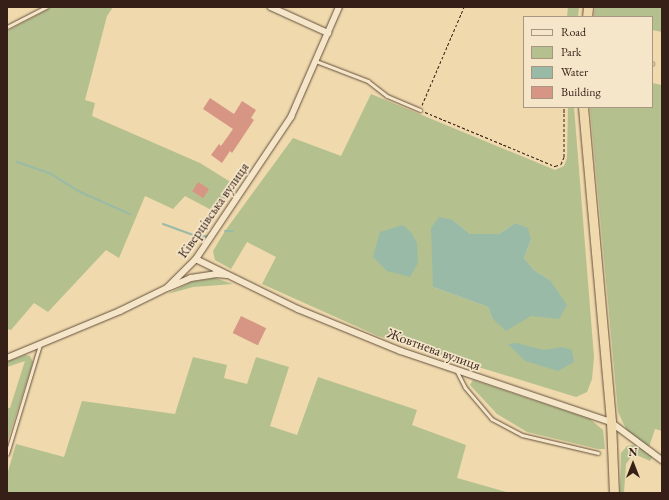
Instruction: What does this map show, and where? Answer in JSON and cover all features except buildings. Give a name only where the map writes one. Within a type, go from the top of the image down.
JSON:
[{"type":"highway","points":[[583,108],[611,422],[614,493]]},
{"type":"street","points":[[272,7],[328,33]]},
{"type":"street","name":"Ківерцівська вулиця","points":[[7,358],[120,311],[167,288],[196,259],[279,138],[291,117],[339,7]]},
{"type":"street","name":"Жовтнева вулиця","points":[[196,259],[298,309],[401,351],[611,422],[662,460]]},
{"type":"street","points":[[167,288],[191,278],[215,274],[231,275]]},
{"type":"lane","points":[[7,27],[46,7]]},
{"type":"lane","points":[[316,61],[368,81],[387,96],[420,110]]},
{"type":"lane","points":[[7,454],[40,345]]},
{"type":"lane","points":[[457,371],[465,387],[492,418],[522,435],[598,453]]},
{"type":"path","points":[[464,7],[420,110],[555,166],[561,164],[564,157],[564,108]]},
{"type":"green space","points":[[50,7],[113,7],[107,16],[85,100],[95,103],[92,116],[200,163],[237,186],[217,213],[185,196],[173,209],[145,196],[119,258],[106,250],[48,312],[34,303],[11,330],[7,329],[7,31]]},
{"type":"green space","points":[[568,7],[579,7],[578,16],[567,16]]},
{"type":"green space","points":[[595,7],[662,7],[662,32],[653,30],[653,16],[594,16]]},
{"type":"green space","points":[[653,83],[662,85],[662,431],[655,429],[649,447],[627,431],[618,412],[590,108],[653,108]]},
{"type":"green space","points":[[371,94],[555,170],[564,166],[567,158],[568,108],[574,108],[594,357],[592,379],[587,392],[576,397],[378,336],[262,284],[276,257],[247,242],[231,269],[215,260],[213,251],[225,231],[293,138],[341,156]],"holes":[[[453,220],[470,234],[499,234],[515,223],[531,240],[524,258],[534,270],[550,280],[492,318],[488,307],[433,287]]]},
{"type":"green space","points":[[215,278],[233,284],[193,287],[168,294],[191,282]]},
{"type":"green space","points":[[25,355],[30,356],[33,362],[7,443],[7,408],[10,408],[25,361],[7,367],[7,362]]},
{"type":"green space","points":[[193,357],[227,365],[224,378],[247,384],[256,357],[289,367],[270,426],[297,435],[318,377],[417,410],[412,425],[466,445],[457,478],[510,493],[7,492],[7,475],[16,444],[64,457],[82,401],[175,414]]},
{"type":"green space","points":[[473,380],[590,419],[603,430],[605,449],[598,449],[527,432],[497,414],[470,385]]},
{"type":"green space","points":[[633,445],[640,447],[653,456],[650,461],[639,456],[631,457],[626,464],[624,493],[620,493],[621,453],[627,446]]},
{"type":"water","points":[[439,217],[453,220],[470,234],[499,234],[515,223],[528,228],[531,240],[524,258],[534,270],[550,280],[567,305],[559,319],[531,316],[506,331],[492,318],[488,307],[433,287],[431,228]]},
{"type":"water","points":[[403,225],[411,232],[417,243],[418,263],[410,277],[387,271],[373,257],[380,232]]},
{"type":"water","points":[[516,343],[544,350],[562,347],[572,350],[574,362],[558,371],[525,361],[508,344]]},
{"type":"waterway","points":[[17,162],[51,174],[78,191],[130,214]]},
{"type":"waterway","points":[[163,224],[199,237],[207,236]]},
{"type":"waterway","points":[[225,231],[233,231]]}]
